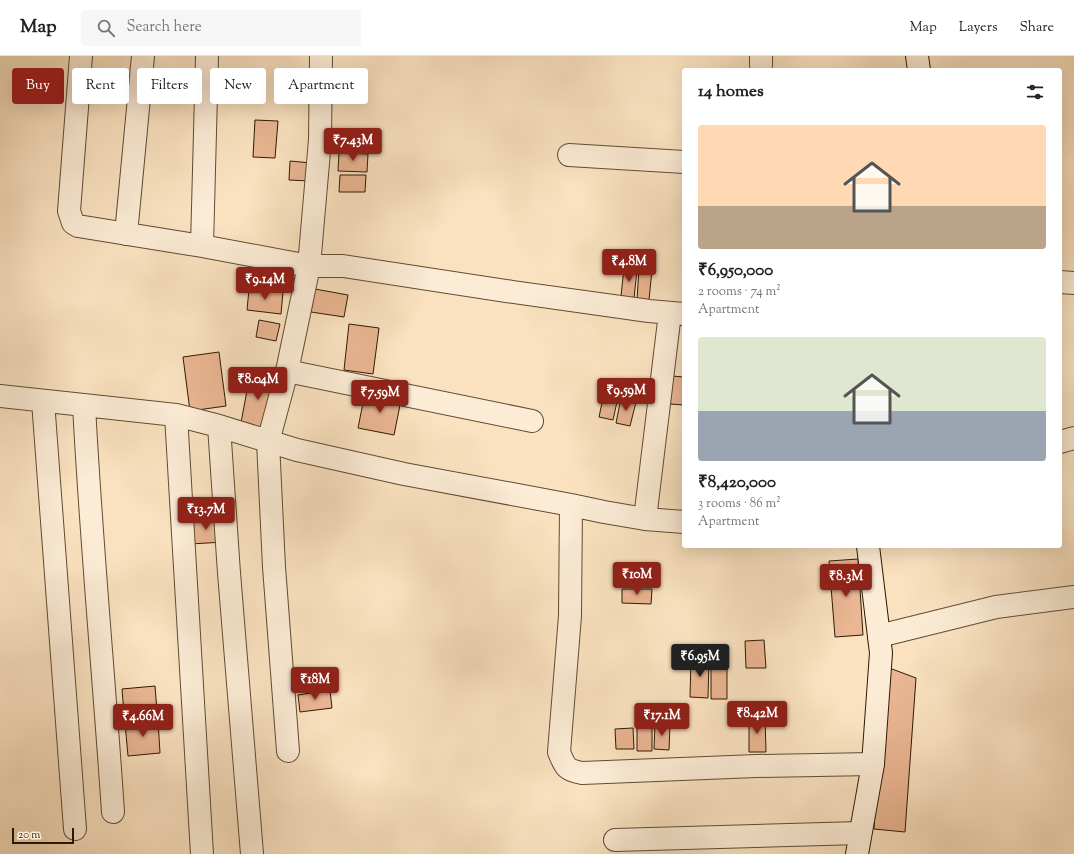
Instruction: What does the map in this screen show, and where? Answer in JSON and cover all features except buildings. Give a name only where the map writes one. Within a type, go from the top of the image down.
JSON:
[{"type":"street","points":[[81,56],[69,211],[73,223],[78,226],[202,246],[309,266],[343,266],[520,294],[677,314],[645,519]]},
{"type":"street","points":[[126,234],[142,56]]},
{"type":"street","points":[[202,246],[207,56]]},
{"type":"street","points":[[288,751],[274,567],[268,442],[287,371],[309,266],[320,140],[321,56]]},
{"type":"street","points":[[918,56],[919,68]]},
{"type":"street","points":[[569,155],[682,162]]},
{"type":"street","points":[[1062,282],[1074,283]]},
{"type":"street","points":[[287,371],[532,421]]},
{"type":"street","points":[[0,396],[176,415],[219,426],[297,450],[404,474],[604,512],[645,519],[682,522]]},
{"type":"street","points":[[43,401],[75,829]]},
{"type":"street","points":[[84,405],[89,495],[113,812]]},
{"type":"street","points":[[176,415],[202,854]]},
{"type":"street","points":[[219,426],[252,854]]},
{"type":"street","points":[[1062,441],[1074,438]]},
{"type":"street","points":[[571,505],[570,616],[560,752],[565,767],[572,771],[582,773],[756,766],[873,764]]},
{"type":"street","points":[[615,840],[858,844],[873,764],[881,653],[868,548]]},
{"type":"street","points":[[879,636],[996,607],[1074,597]]}]
